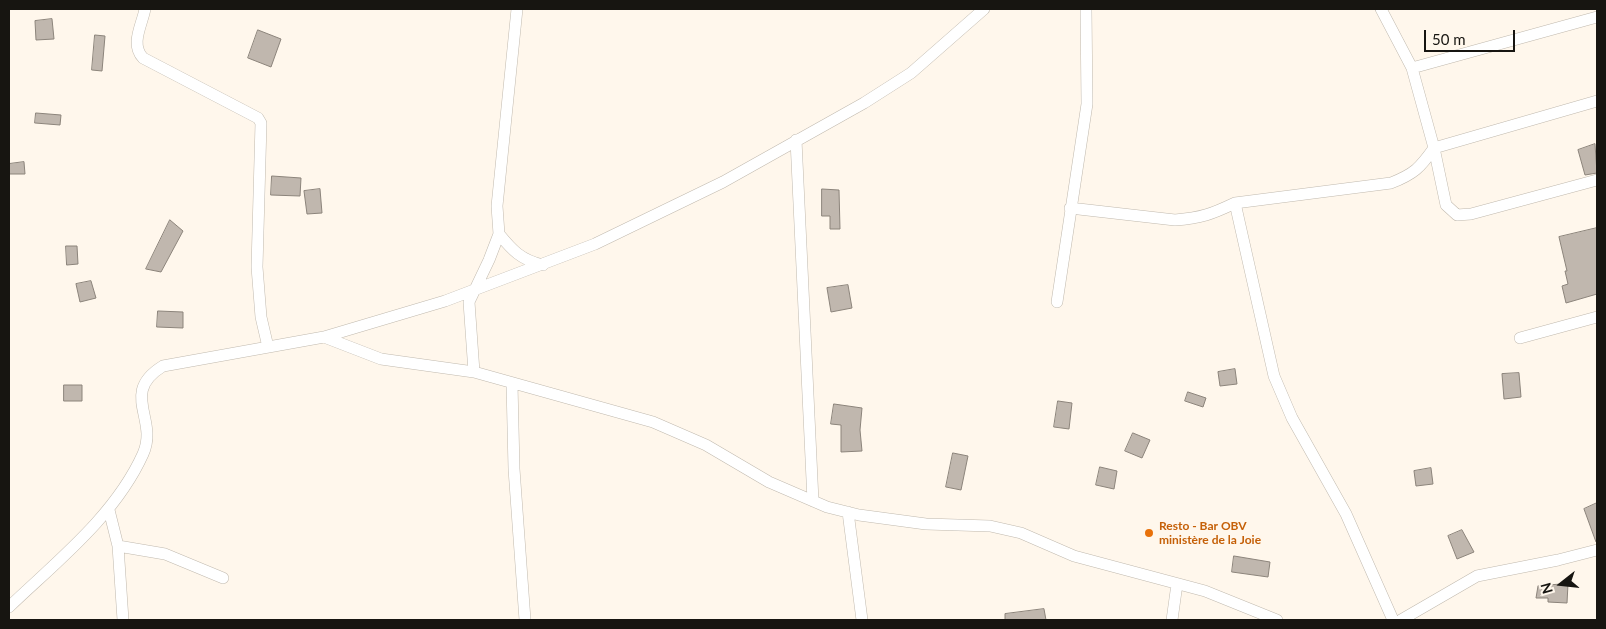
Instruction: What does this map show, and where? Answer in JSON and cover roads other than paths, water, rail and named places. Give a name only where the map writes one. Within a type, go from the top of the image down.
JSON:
[{"type":"street","points":[[145,9],[136,44],[143,58],[258,118],[261,123],[257,267],[261,317],[268,347]]},
{"type":"street","points":[[474,372],[469,302],[499,234],[497,206],[517,9]]},
{"type":"street","points":[[9,607],[108,510],[132,475],[146,447],[148,437],[141,392],[151,374],[163,366],[324,337],[473,291],[595,244],[723,182],[864,103],[911,73],[984,9]]},
{"type":"street","points":[[1057,302],[1087,104],[1086,9]]},
{"type":"street","points":[[1381,9],[1412,68],[1434,148],[1446,205],[1457,215],[1471,214],[1597,180]]},
{"type":"street","points":[[1412,68],[1597,18],[1595,9]]},
{"type":"street","points":[[1070,208],[1175,220],[1212,215],[1235,203],[1391,183],[1408,177],[1421,168],[1434,148],[1597,101]]},
{"type":"street","points":[[796,140],[813,500]]},
{"type":"street","points":[[1235,203],[1274,376],[1292,418],[1346,514],[1392,620]]},
{"type":"street","points":[[499,234],[516,254],[527,262],[543,265]]},
{"type":"street","points":[[1520,338],[1597,317]]},
{"type":"street","points":[[324,337],[380,359],[474,372],[653,422],[706,445],[769,482],[848,512],[926,524],[990,526],[1021,533],[1074,556],[1205,591],[1277,620]]},
{"type":"street","points":[[512,384],[514,469],[524,620]]},
{"type":"street","points":[[108,510],[118,546],[123,620]]},
{"type":"street","points":[[848,512],[862,620]]},
{"type":"street","points":[[118,546],[165,554],[223,578]]},
{"type":"street","points":[[1401,620],[1477,576],[1558,560],[1597,550]]},
{"type":"street","points":[[1172,620],[1177,584]]},
{"type":"place","name":"Resto - Bar OBV ministère de la Joie","points":[[1149,533]]}]
